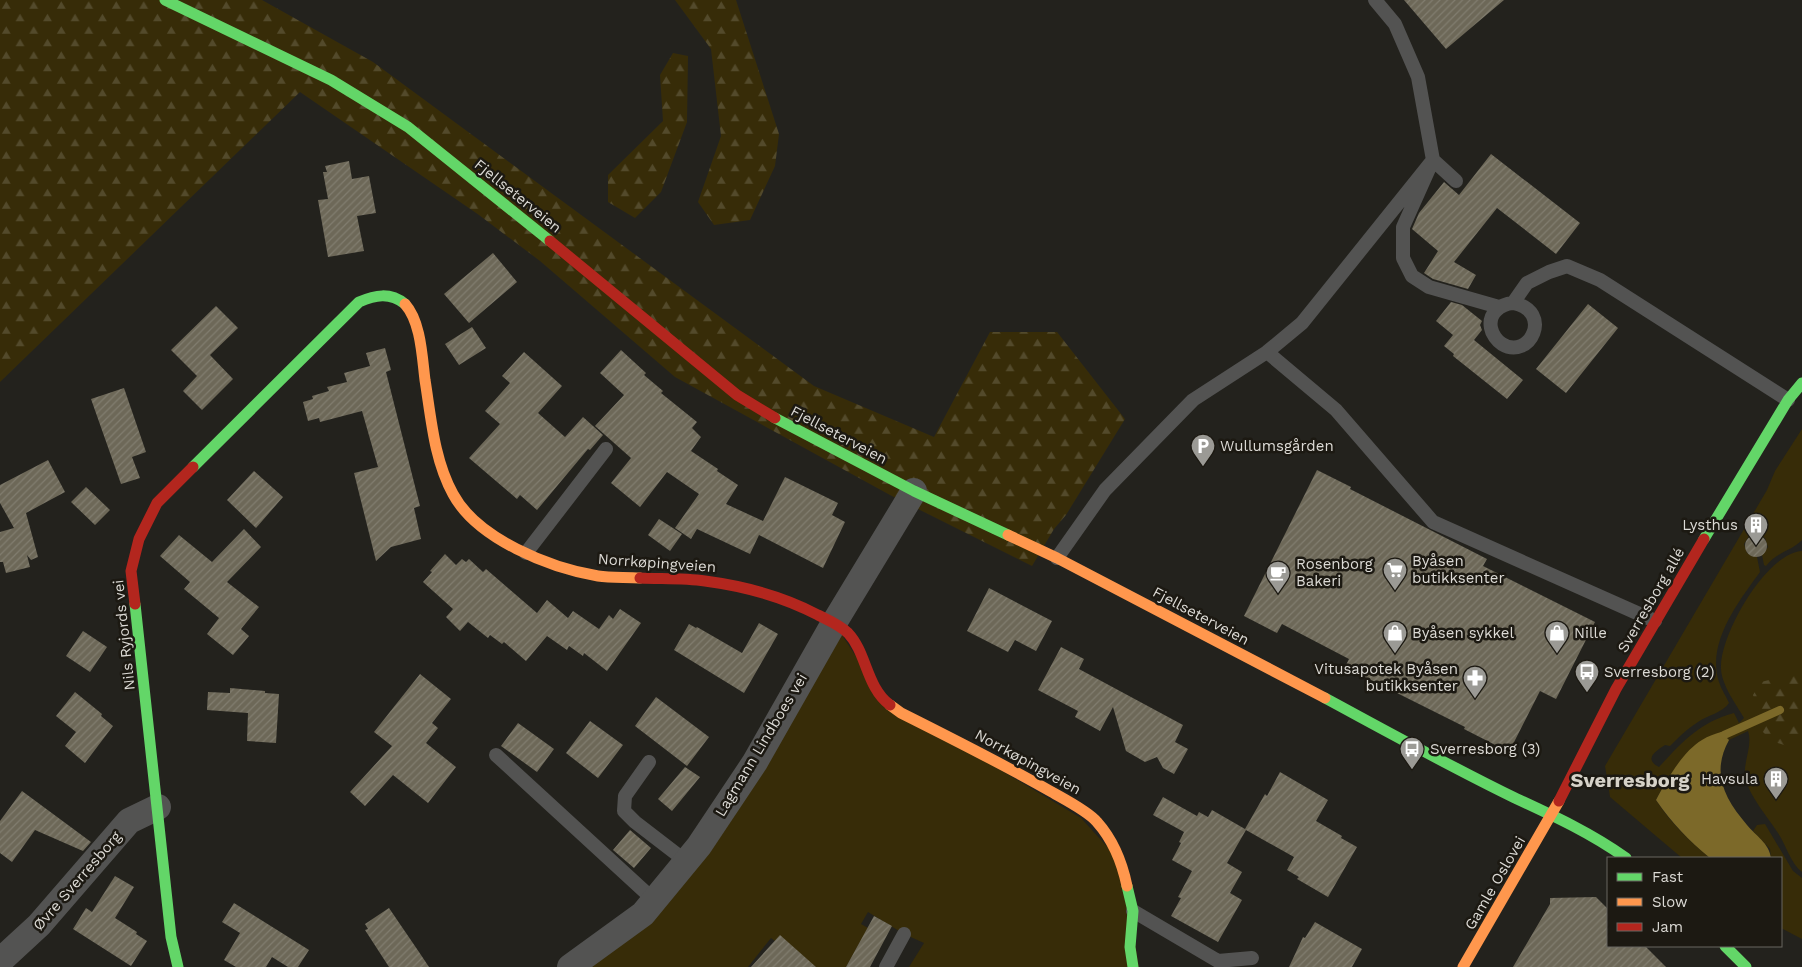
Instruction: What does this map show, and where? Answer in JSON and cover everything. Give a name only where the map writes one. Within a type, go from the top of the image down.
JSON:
[{"type":"street","name":"Fjellseterveien","points":[[165,0],[330,80],[408,127],[737,395],[790,427],[914,491],[1057,558],[1515,798],[1552,814],[1596,837],[1625,857]]},
{"type":"street","name":"Nils Ryjords vei","points":[[178,967],[171,937],[132,571],[139,539],[157,503],[360,302],[376,295],[392,297]]},
{"type":"street","name":"Norrkøpingveien","points":[[392,297],[407,305],[416,321],[434,434],[442,468],[453,494],[474,521],[496,537],[526,553],[557,566],[599,576],[705,581],[751,590],[803,607],[834,623],[848,633],[859,651],[870,680],[886,702],[901,713],[1001,763],[1064,799],[1096,820],[1114,844],[1122,863],[1133,911],[1130,947],[1133,967]]},
{"type":"street","name":"Sverresborg allé","points":[[1552,814],[1616,689],[1788,400],[1802,383]]},
{"type":"street","name":"Lagmann Lindboes vei","points":[[570,967],[643,914],[699,846],[754,762],[834,623],[914,491]]},
{"type":"street","name":"Øvre Sverresborg","points":[[0,961],[39,925],[130,821],[158,807]]},
{"type":"street","name":"Gamle Oslovei","points":[[1463,967],[1552,814]]},
{"type":"street","points":[[1726,947],[1746,967]]},
{"type":"lane","points":[[1375,0],[1394,24],[1418,77],[1433,160],[1403,227],[1404,258],[1412,276],[1429,287],[1499,307]]},
{"type":"lane","points":[[1433,160],[1456,181]]},
{"type":"lane","points":[[1057,558],[1105,490],[1193,400],[1267,352],[1302,322],[1433,160]]},
{"type":"lane","points":[[1513,303],[1527,283],[1549,272],[1567,266],[1600,280],[1788,400]]},
{"type":"lane","points":[[1507,303],[1513,303],[1522,304],[1531,312],[1536,328],[1530,339],[1518,347],[1506,347],[1497,341],[1491,330],[1491,320],[1499,307],[1507,303]]},
{"type":"lane","points":[[1267,352],[1336,410],[1433,522],[1656,621]]},
{"type":"lane","points":[[526,553],[606,449]]},
{"type":"lane","points":[[496,755],[655,901]]},
{"type":"lane","points":[[649,762],[625,796],[624,811],[635,822],[686,862]]},
{"type":"lane","points":[[1133,911],[1218,961],[1252,958]]},
{"type":"lane","points":[[886,967],[904,934]]},
{"type":"green space","points":[[0,0],[262,0],[373,62],[814,386],[934,437],[990,332],[1057,332],[1125,419],[1032,566],[890,495],[675,377],[540,261],[479,215],[300,92],[0,382]]},
{"type":"green space","points":[[675,0],[736,0],[779,134],[775,166],[750,220],[714,225],[698,202],[721,136],[711,49]]},
{"type":"green space","points":[[673,53],[688,56],[687,122],[661,192],[635,218],[608,202],[608,175],[663,121],[660,75]]},
{"type":"green space","points":[[1802,429],[1802,540],[1775,557],[1766,566],[1764,565],[1762,555],[1768,547],[1765,538],[1757,534],[1749,536],[1744,544],[1747,553],[1757,557],[1760,572],[1734,609],[1717,652],[1716,667],[1719,682],[1729,703],[1719,712],[1702,720],[1683,733],[1670,746],[1665,745],[1662,747],[1651,758],[1654,764],[1659,767],[1684,741],[1701,727],[1734,713],[1739,723],[1744,718],[1730,695],[1722,675],[1722,655],[1728,637],[1747,598],[1760,581],[1788,555],[1802,551],[1802,872],[1798,869],[1747,784],[1745,771],[1749,742],[1748,731],[1729,740],[1721,732],[1688,752],[1665,783],[1656,800],[1681,831],[1709,857],[1681,857],[1610,797],[1605,766],[1767,490],[1775,471]]},
{"type":"green space","points":[[834,623],[886,702],[1081,818],[1122,863],[1139,967],[909,967],[924,943],[904,934],[868,912],[861,924],[868,928],[846,967],[809,967],[771,938],[748,967],[570,967],[643,914]]},
{"type":"green space","points":[[1802,672],[1802,751],[1772,741],[1762,731],[1753,695],[1761,682]]},
{"type":"green space","points":[[1765,824],[1793,871],[1802,878],[1802,939],[1782,929],[1782,857],[1771,857],[1770,849],[1753,831],[1757,825]]},
{"type":"shaded area","points":[[1721,732],[1729,740],[1721,763],[1721,774],[1726,795],[1739,815],[1768,848],[1771,857],[1709,857],[1681,831],[1656,800],[1688,751],[1712,735]]},
{"type":"building","points":[[1404,0],[1504,0],[1446,49]]},
{"type":"building","points":[[1491,154],[1580,223],[1556,254],[1497,208],[1454,262],[1476,275],[1468,289],[1433,279],[1424,273],[1438,251],[1412,229],[1419,213],[1444,182],[1459,195]]},
{"type":"building","points":[[349,161],[352,179],[369,176],[376,213],[357,216],[364,251],[328,257],[318,200],[328,199],[323,172],[327,172],[325,166]]},
{"type":"building","points":[[493,253],[517,282],[469,323],[444,294]]},
{"type":"building","points":[[1451,302],[1462,305],[1482,321],[1480,325],[1482,330],[1474,340],[1523,380],[1507,399],[1453,356],[1454,354],[1444,346],[1453,335],[1436,321]]},
{"type":"building","points":[[1588,304],[1618,328],[1566,393],[1536,369]]},
{"type":"building","points":[[216,306],[238,328],[210,355],[233,379],[202,410],[183,391],[197,376],[171,350]]},
{"type":"building","points":[[472,327],[486,348],[459,365],[445,344]]},
{"type":"building","points":[[385,348],[391,370],[386,372],[420,506],[414,508],[421,539],[391,547],[376,561],[354,473],[378,467],[362,411],[320,422],[319,418],[308,421],[303,402],[313,399],[312,396],[329,391],[327,387],[347,382],[344,373],[370,366],[366,353]]},
{"type":"building","points":[[621,350],[646,373],[644,375],[663,391],[661,393],[697,422],[692,428],[701,437],[691,451],[738,485],[726,504],[763,521],[785,477],[838,503],[832,515],[845,522],[823,568],[759,535],[750,554],[697,529],[691,539],[675,528],[699,494],[667,472],[640,507],[611,483],[631,458],[595,426],[624,395],[600,373]]},
{"type":"building","points":[[524,352],[562,386],[538,413],[565,437],[583,417],[603,435],[590,450],[588,449],[537,510],[520,495],[517,499],[469,458],[500,424],[485,411],[510,383],[502,376]]},
{"type":"building","points":[[124,388],[146,452],[132,457],[140,478],[121,484],[91,399]]},
{"type":"building","points":[[48,460],[65,492],[26,513],[38,557],[31,560],[27,555],[30,567],[6,573],[3,562],[0,562],[0,532],[14,528],[0,503],[0,485]]},
{"type":"building","name":"Byåsen butikksenter","points":[[1317,470],[1351,487],[1350,489],[1487,559],[1483,566],[1595,622],[1556,699],[1540,691],[1509,752],[1464,729],[1465,727],[1345,667],[1349,659],[1282,624],[1277,633],[1244,616]]},
{"type":"building","points":[[254,471],[283,497],[256,528],[227,500]]},
{"type":"building","points":[[86,487],[110,510],[95,525],[71,502]]},
{"type":"building","points":[[659,519],[682,534],[670,551],[648,535]]},
{"type":"building","points":[[244,529],[261,547],[227,582],[259,607],[241,629],[249,636],[233,655],[207,634],[219,618],[184,589],[190,582],[160,556],[179,535],[212,562]]},
{"type":"building","name":"Lysthus","points":[[1756,535],[1764,538],[1767,546],[1764,554],[1756,557],[1748,554],[1745,546],[1748,538]]},
{"type":"building","points":[[445,554],[456,565],[462,559],[466,562],[469,559],[483,572],[486,569],[537,613],[547,600],[568,618],[573,611],[599,629],[609,615],[613,619],[620,609],[641,623],[607,671],[584,653],[583,656],[569,646],[567,650],[547,636],[526,661],[504,642],[502,644],[490,635],[488,638],[468,622],[460,631],[446,617],[453,609],[423,582]]},
{"type":"building","points":[[989,588],[1052,621],[1036,651],[1015,640],[1008,652],[967,631]]},
{"type":"building","points":[[759,623],[778,634],[744,693],[674,650],[689,624],[742,653]]},
{"type":"building","points":[[83,631],[107,647],[90,672],[66,656]]},
{"type":"building","points":[[1061,647],[1084,659],[1079,669],[1183,725],[1175,742],[1188,749],[1174,774],[1163,768],[1157,757],[1145,762],[1126,751],[1113,707],[1100,731],[1075,717],[1078,711],[1038,690]]},
{"type":"building","points":[[420,674],[451,699],[432,723],[438,728],[426,743],[456,767],[428,803],[393,775],[365,806],[350,792],[392,746],[374,732]]},
{"type":"building","points":[[230,688],[279,694],[276,743],[247,741],[248,713],[207,710],[208,692],[230,693]]},
{"type":"building","points":[[75,692],[102,714],[101,716],[113,726],[85,763],[65,746],[76,732],[56,716]]},
{"type":"building","points":[[656,697],[709,737],[687,766],[635,726]]},
{"type":"building","points":[[590,721],[623,745],[598,778],[566,753]]},
{"type":"building","points":[[518,723],[554,749],[537,772],[501,746]]},
{"type":"building","points":[[685,767],[700,777],[672,811],[658,799]]},
{"type":"building","points":[[1280,772],[1328,800],[1316,821],[1357,847],[1328,897],[1297,879],[1299,877],[1287,870],[1294,857],[1246,830],[1227,863],[1242,872],[1230,893],[1242,900],[1218,942],[1171,916],[1181,898],[1178,897],[1192,871],[1172,860],[1181,843],[1179,842],[1184,832],[1153,815],[1163,797],[1197,816],[1199,812],[1208,817],[1212,810],[1245,829]]},
{"type":"building","points":[[22,791],[91,842],[83,851],[35,830],[12,862],[0,853],[0,821]]},
{"type":"building","points":[[630,830],[651,848],[634,868],[613,850]]},
{"type":"building","points":[[115,876],[134,887],[115,918],[147,941],[131,966],[73,929],[86,908],[92,912]]},
{"type":"building","points":[[1596,897],[1607,908],[1607,947],[1646,947],[1666,967],[1513,967],[1550,904],[1550,898]]},
{"type":"building","points":[[234,903],[309,950],[298,967],[288,967],[272,957],[266,967],[236,967],[224,960],[240,933],[222,922]]},
{"type":"building","points":[[389,908],[429,967],[389,967],[365,930],[368,929],[365,924]]},
{"type":"building","points":[[874,916],[892,926],[870,967],[846,967]]},
{"type":"building","points":[[1315,922],[1362,949],[1352,967],[1289,967],[1303,937],[1305,938]]},
{"type":"building","points":[[780,935],[816,967],[751,967]]},
{"type":"waterway","points":[[1724,735],[1780,710]]},
{"type":"traffic: fast","points":[[165,0],[331,80],[408,127],[550,241]]},
{"type":"traffic: fast","points":[[193,467],[359,302],[388,296],[405,304]]},
{"type":"traffic: fast","points":[[1704,539],[1788,400],[1802,383]]},
{"type":"traffic: fast","points":[[775,418],[914,491],[1008,535]]},
{"type":"traffic: fast","points":[[135,604],[171,937],[178,967]]},
{"type":"traffic: fast","points":[[1325,698],[1467,774],[1572,825],[1624,857]]},
{"type":"traffic: fast","points":[[1127,886],[1133,911],[1130,947],[1133,967]]},
{"type":"traffic: fast","points":[[1726,947],[1746,967]]},
{"type":"traffic: slow","points":[[405,304],[418,330],[431,423],[441,467],[453,494],[464,510],[479,525],[497,538],[537,558],[558,566],[598,576],[640,578]]},
{"type":"traffic: slow","points":[[1008,535],[1057,558],[1325,698]]},
{"type":"traffic: slow","points":[[890,705],[901,713],[1032,781],[1088,814],[1103,829],[1113,844],[1120,860],[1127,886]]},
{"type":"traffic: slow","points":[[1463,967],[1559,801]]},
{"type":"traffic: jam","points":[[550,241],[737,395],[775,418]]},
{"type":"traffic: jam","points":[[135,604],[131,571],[139,539],[157,503],[193,467]]},
{"type":"traffic: jam","points":[[1559,801],[1616,689],[1704,539]]},
{"type":"traffic: jam","points":[[640,578],[697,580],[734,586],[777,598],[838,625],[854,641],[876,689],[890,705]]},
{"type":"place","name":"Wullumsgården","points":[[1203,467]]},
{"type":"place","name":"Lysthus","points":[[1756,546]]},
{"type":"place","name":"Byåsen butikksenter","points":[[1395,591]]},
{"type":"place","name":"Rosenborg Bakeri","points":[[1278,594]]},
{"type":"place","name":"Byåsen sykkel","points":[[1395,654]]},
{"type":"place","name":"Nille","points":[[1557,654]]},
{"type":"place","name":"Sverresborg (2)","points":[[1587,693]]},
{"type":"place","name":"Vitusapotek Byåsen butikksenter","points":[[1475,699]]},
{"type":"place","name":"Sverresborg (3)","points":[[1412,770]]},
{"type":"place","name":"Havsula","points":[[1776,800]]},
{"type":"district","name":"Sverresborg","points":[[1630,780]]}]
